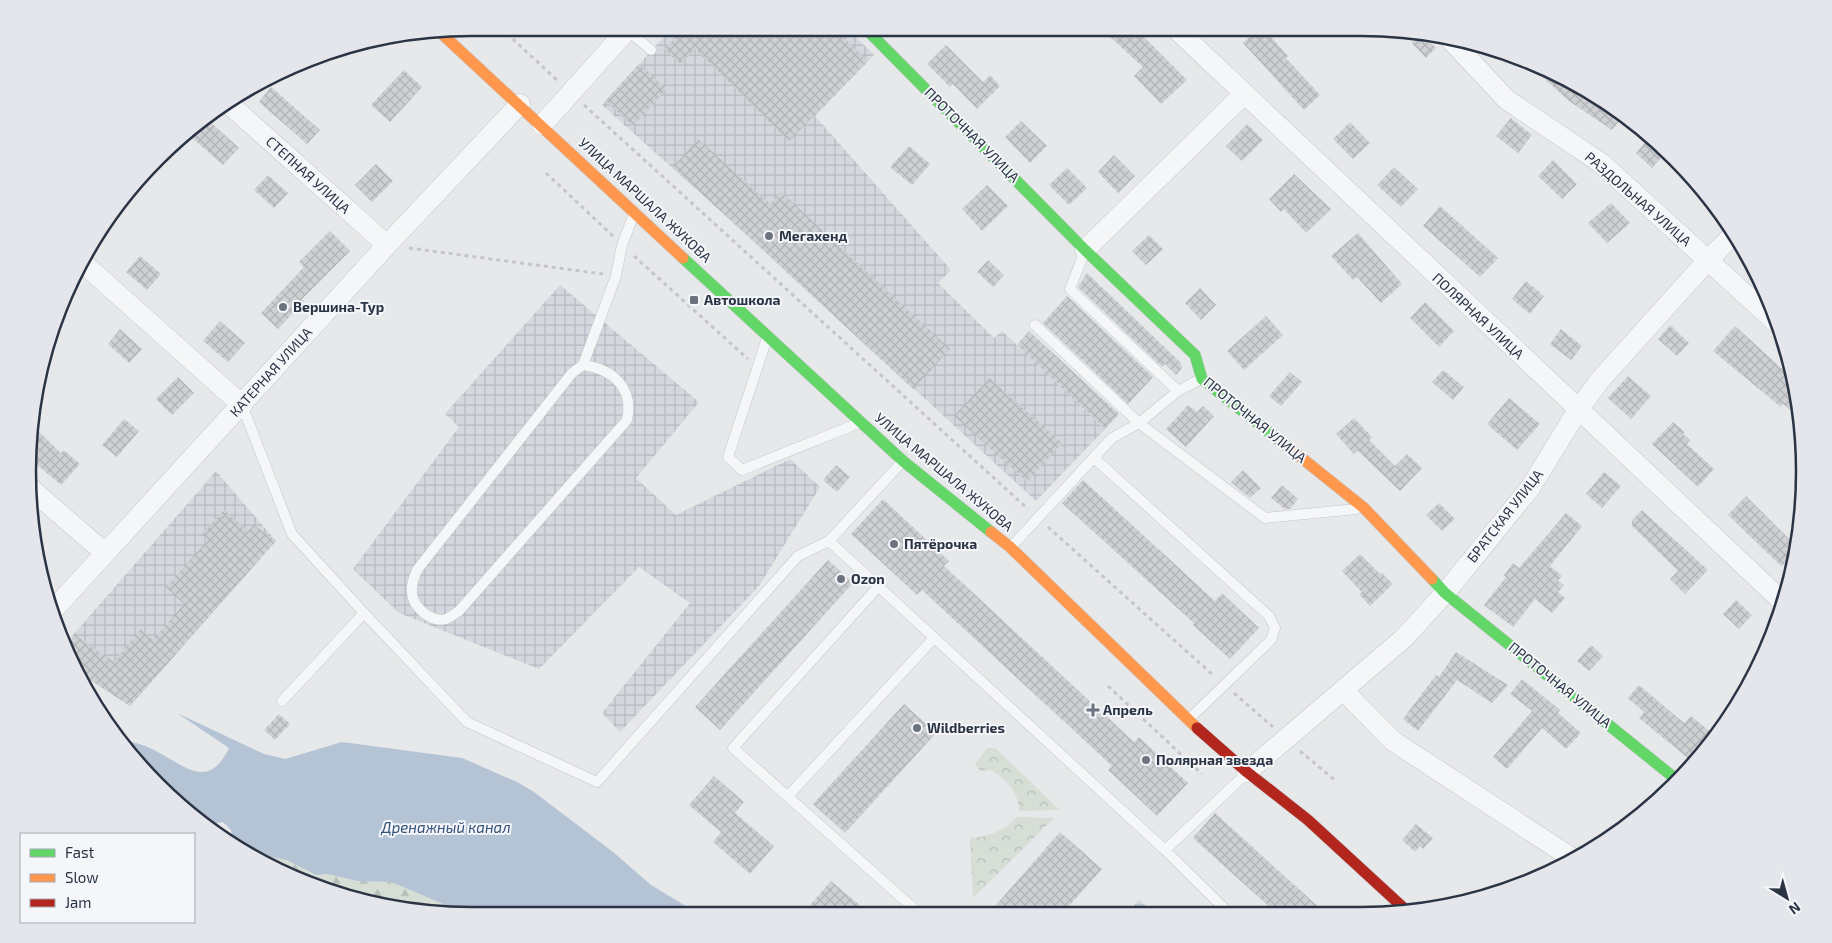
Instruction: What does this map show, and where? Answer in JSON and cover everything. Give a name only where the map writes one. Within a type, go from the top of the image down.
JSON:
[{"type":"main road","name":"ПРОТОЧНАЯ УЛИЦА","points":[[873,36],[1086,250],[1195,355],[1202,379],[1364,508],[1445,593],[1671,775]]},
{"type":"main road","name":"УЛИЦА МАРШАЛА ЖУКОВА","points":[[446,37],[903,461],[1010,547],[1188,720],[1247,772],[1308,820],[1400,905]]},
{"type":"street","points":[[542,125],[622,36]]},
{"type":"street","name":"ПОЛЯРНАЯ УЛИЦА","points":[[1182,36],[1777,596]]},
{"type":"street","name":"РАЗДОЛЬНАЯ УЛИЦА","points":[[1458,48],[1507,100],[1601,163],[1766,313]]},
{"type":"street","points":[[1086,250],[1243,95]]},
{"type":"street","name":"КАТЕРНАЯ УЛИЦА","points":[[57,605],[387,245],[520,104]]},
{"type":"street","name":"СТЕПНАЯ УЛИЦА","points":[[233,108],[387,245]]},
{"type":"street","name":"БРАТСКАЯ УЛИЦА","points":[[1247,772],[1404,638],[1445,593],[1530,488],[1578,410],[1600,380],[1728,240]]},
{"type":"street","points":[[88,267],[242,405]]},
{"type":"street","points":[[37,494],[105,552]]},
{"type":"street","points":[[1344,691],[1393,741],[1567,854]]},
{"type":"lane","points":[[636,36],[651,50]]},
{"type":"lane","points":[[583,365],[596,367],[617,379],[625,392],[630,408],[627,420],[459,611],[446,619],[436,619],[426,615],[412,595],[413,580],[417,570],[572,373],[583,365],[616,276],[622,246],[635,211]]},
{"type":"lane","points":[[1086,250],[1070,289],[1178,391]]},
{"type":"lane","points":[[1035,325],[1140,423],[1265,518],[1364,508]]},
{"type":"lane","points":[[768,335],[728,457],[742,470],[861,422]]},
{"type":"lane","points":[[1010,547],[1112,438],[1140,423],[1178,391],[1202,379]]},
{"type":"lane","points":[[242,405],[292,534],[364,613],[467,722],[597,782],[798,556],[829,541],[903,461]]},
{"type":"lane","points":[[1094,458],[1269,616],[1275,628],[1271,640],[1223,684],[1188,720]]},
{"type":"lane","points":[[829,541],[1165,850],[1223,907]]},
{"type":"lane","points":[[878,587],[733,748],[912,907]]},
{"type":"lane","points":[[282,701],[364,613]]},
{"type":"lane","points":[[788,796],[934,638]]},
{"type":"lane","points":[[1165,850],[1247,772]]},
{"type":"path","points":[[510,36],[1038,518],[1223,684],[1336,781]]},
{"type":"path","points":[[546,173],[622,246],[757,367]]},
{"type":"path","points":[[387,245],[616,276]]},
{"type":"path","points":[[1108,686],[1202,774]]},
{"type":"shaded area","points":[[665,36],[855,36],[874,55],[815,116],[951,270],[938,283],[994,338],[1002,331],[1105,429],[1036,501],[744,232],[602,105]]},
{"type":"shaded area","points":[[560,285],[699,402],[636,478],[676,515],[790,459],[820,487],[759,586],[620,732],[602,713],[690,603],[639,567],[539,669],[399,613],[353,569],[459,427],[445,414]]},
{"type":"shaded area","points":[[216,471],[276,541],[130,706],[90,680],[69,639]]},
{"type":"shaded area","points":[[1139,900],[1147,907],[1133,907]]},
{"type":"green space","points":[[987,748],[995,748],[1060,810],[1019,811],[1017,798],[1011,787],[991,770],[981,771],[975,765]]},
{"type":"green space","points":[[1017,817],[1054,818],[973,898],[970,838],[995,832],[1007,826]]},
{"type":"green space","points":[[269,857],[287,860],[316,875],[327,874],[357,881],[390,882],[448,906],[415,903],[359,892],[305,874]]},
{"type":"water","name":"Дренажный канал","points":[[177,713],[264,754],[285,759],[342,742],[462,758],[517,782],[534,792],[613,852],[651,885],[686,907],[448,906],[391,882],[357,881],[327,874],[316,875],[287,860],[269,857],[231,834],[231,830],[223,822],[216,823],[207,817],[164,779],[130,741],[150,748],[183,766],[203,772],[212,769],[221,762],[229,748]]},
{"type":"building","points":[[677,36],[841,36],[868,61],[789,141],[695,49],[680,64],[664,49]]},
{"type":"building","points":[[1143,36],[1187,80],[1161,104],[1134,76],[1143,67],[1110,37]]},
{"type":"building","points":[[1250,36],[1270,36],[1288,56],[1286,58],[1320,95],[1304,110],[1243,43]]},
{"type":"building","points":[[1416,40],[1430,42],[1436,48],[1426,58],[1412,43]]},
{"type":"building","points":[[946,45],[983,82],[990,75],[1000,86],[977,109],[953,84],[950,87],[927,64]]},
{"type":"building","points":[[639,64],[667,89],[633,126],[605,101]]},
{"type":"building","points":[[404,70],[422,87],[390,122],[371,105]]},
{"type":"building","points":[[1540,75],[1578,95],[1619,122],[1612,130],[1569,101]]},
{"type":"building","points":[[271,87],[320,130],[307,144],[259,102]]},
{"type":"building","points":[[1511,118],[1532,135],[1518,153],[1496,136]]},
{"type":"building","points":[[1021,121],[1047,146],[1030,163],[1005,137]]},
{"type":"building","points":[[1350,122],[1370,143],[1353,159],[1333,139]]},
{"type":"building","points":[[211,123],[239,148],[223,165],[192,138]]},
{"type":"building","points":[[1247,124],[1263,140],[1242,161],[1226,146]]},
{"type":"building","points":[[698,139],[770,204],[781,192],[950,349],[913,389],[673,167]]},
{"type":"building","points":[[1645,143],[1661,158],[1652,168],[1636,153]]},
{"type":"building","points":[[909,146],[930,164],[912,185],[890,167]]},
{"type":"building","points":[[1114,155],[1135,176],[1118,193],[1098,172]]},
{"type":"building","points":[[1553,160],[1577,184],[1562,199],[1538,176]]},
{"type":"building","points":[[376,164],[393,181],[372,202],[355,185]]},
{"type":"building","points":[[1394,167],[1418,189],[1401,207],[1377,185]]},
{"type":"building","points":[[1067,168],[1087,188],[1069,205],[1049,185]]},
{"type":"building","points":[[1294,174],[1331,209],[1306,233],[1284,209],[1281,212],[1269,199]]},
{"type":"building","points":[[268,175],[288,193],[274,208],[254,190]]},
{"type":"building","points":[[987,185],[1008,206],[982,231],[962,209]]},
{"type":"building","points":[[1611,203],[1630,223],[1607,243],[1588,223]]},
{"type":"building","points":[[1440,206],[1498,258],[1480,277],[1423,226]]},
{"type":"building","points":[[330,231],[350,251],[302,299],[304,301],[278,329],[261,313],[304,267],[299,262]]},
{"type":"building","points":[[1358,233],[1402,284],[1381,303],[1357,277],[1353,280],[1331,256]]},
{"type":"building","points":[[1149,235],[1163,249],[1146,265],[1132,251]]},
{"type":"building","points":[[140,256],[161,274],[147,290],[126,272]]},
{"type":"building","points":[[988,260],[1004,275],[993,287],[977,272]]},
{"type":"building","points":[[1087,273],[1181,363],[1182,368],[1176,375],[1165,364],[1162,367],[1078,287]]},
{"type":"building","points":[[1526,281],[1544,296],[1530,314],[1512,299]]},
{"type":"building","points":[[1200,288],[1216,305],[1201,320],[1185,303]]},
{"type":"building","points":[[1067,296],[1153,377],[1128,404],[1043,323]]},
{"type":"building","points":[[1425,302],[1454,331],[1439,347],[1410,318]]},
{"type":"building","points":[[1266,316],[1283,335],[1244,370],[1227,351]]},
{"type":"building","points":[[220,321],[245,343],[228,362],[203,341]]},
{"type":"building","points":[[1670,325],[1689,343],[1677,356],[1658,339]]},
{"type":"building","points":[[1735,326],[1783,370],[1791,410],[1783,404],[1781,407],[1713,351]]},
{"type":"building","points":[[120,329],[142,349],[129,363],[108,344]]},
{"type":"building","points":[[1561,329],[1582,346],[1571,360],[1550,344]]},
{"type":"building","points":[[1029,331],[1119,414],[1105,429],[1017,345]]},
{"type":"building","points":[[1443,370],[1464,387],[1453,400],[1432,382]]},
{"type":"building","points":[[1290,372],[1302,382],[1281,406],[1269,396]]},
{"type":"building","points":[[1628,376],[1651,396],[1631,419],[1608,398]]},
{"type":"building","points":[[178,377],[194,393],[172,415],[156,399]]},
{"type":"building","points":[[989,378],[1062,443],[1027,482],[954,416]]},
{"type":"building","points":[[1509,398],[1540,424],[1517,450],[1487,424]]},
{"type":"building","points":[[1188,405],[1197,412],[1203,406],[1214,416],[1186,447],[1166,429]]},
{"type":"building","points":[[1354,418],[1372,437],[1369,440],[1395,466],[1407,454],[1422,468],[1400,491],[1358,451],[1354,454],[1336,434]]},
{"type":"building","points":[[124,419],[139,431],[117,457],[102,445]]},
{"type":"building","points":[[1673,422],[1685,432],[1683,434],[1690,440],[1687,444],[1714,469],[1698,487],[1652,444]]},
{"type":"building","points":[[38,431],[61,453],[64,450],[80,464],[61,485],[36,464]]},
{"type":"building","points":[[836,465],[850,477],[837,492],[823,480]]},
{"type":"building","points":[[1243,470],[1261,488],[1250,498],[1231,482]]},
{"type":"building","points":[[1604,472],[1621,486],[1602,508],[1586,494]]},
{"type":"building","points":[[1083,480],[1215,601],[1222,593],[1259,628],[1230,659],[1193,625],[1194,623],[1062,503]]},
{"type":"building","points":[[1282,485],[1298,499],[1290,509],[1285,509],[1271,498]]},
{"type":"building","points":[[1746,496],[1790,540],[1785,563],[1781,566],[1728,515]]},
{"type":"building","points":[[883,499],[949,561],[944,566],[1134,742],[1139,737],[1188,783],[1157,816],[1108,770],[1112,766],[922,590],[917,595],[851,534]]},
{"type":"building","points":[[1439,503],[1455,519],[1442,531],[1426,515]]},
{"type":"building","points":[[224,510],[248,531],[254,525],[276,541],[130,706],[90,680],[70,641],[75,635],[114,662],[141,629],[153,640],[184,604],[166,587],[208,540],[202,534]]},
{"type":"building","points":[[1642,510],[1708,570],[1685,594],[1670,579],[1678,571],[1632,526],[1632,520]]},
{"type":"building","points":[[1566,513],[1582,526],[1550,566],[1562,576],[1558,581],[1564,585],[1558,592],[1565,598],[1552,613],[1535,599],[1513,627],[1484,605],[1506,577],[1504,575],[1513,563],[1519,568]]},
{"type":"building","points":[[1360,554],[1393,584],[1370,606],[1359,594],[1362,592],[1342,571]]},
{"type":"building","points":[[828,560],[853,583],[720,730],[695,707]]},
{"type":"building","points":[[1736,600],[1752,615],[1739,629],[1723,614]]},
{"type":"building","points":[[1591,645],[1603,656],[1589,671],[1577,661]]},
{"type":"building","points":[[1456,652],[1508,685],[1492,703],[1457,680],[1418,731],[1403,719],[1436,675],[1439,677]]},
{"type":"building","points":[[1522,679],[1560,710],[1558,713],[1581,733],[1566,749],[1542,728],[1507,769],[1493,757],[1532,711],[1510,694]]},
{"type":"building","points":[[1639,685],[1684,723],[1691,716],[1709,731],[1688,758],[1639,718],[1644,712],[1628,698]]},
{"type":"building","points":[[904,704],[936,733],[845,833],[813,804]]},
{"type":"building","points":[[279,714],[290,724],[275,740],[264,730]]},
{"type":"building","points":[[714,776],[744,802],[735,813],[774,846],[750,874],[713,842],[721,832],[689,805]]},
{"type":"building","points":[[1215,813],[1318,907],[1269,907],[1193,838]]},
{"type":"building","points":[[1416,824],[1433,838],[1423,849],[1420,846],[1415,852],[1402,840]]},
{"type":"building","points":[[1060,832],[1102,869],[1068,907],[994,907]]},
{"type":"building","points":[[831,881],[862,907],[808,907]]},
{"type":"traffic: fast","points":[[873,36],[1085,250],[1195,355],[1202,379],[1293,451]]},
{"type":"traffic: fast","points":[[683,258],[903,461],[991,532]]},
{"type":"traffic: fast","points":[[1432,579],[1445,593],[1671,775]]},
{"type":"traffic: slow","points":[[445,37],[683,258]]},
{"type":"traffic: slow","points":[[1293,451],[1364,508],[1432,579]]},
{"type":"traffic: slow","points":[[991,532],[1010,547],[1197,728]]},
{"type":"traffic: jam","points":[[1197,728],[1247,772],[1308,820],[1400,905]]},
{"type":"place","name":"Мегахенд","points":[[769,236]]},
{"type":"place","name":"Автошкола","points":[[694,300]]},
{"type":"place","name":"Вершина-Тур","points":[[283,307]]},
{"type":"place","name":"Пятёрочка","points":[[894,544]]},
{"type":"place","name":"Ozon","points":[[841,579]]},
{"type":"place","name":"Апрель","points":[[1093,710]]},
{"type":"place","name":"Wildberries","points":[[917,728]]},
{"type":"place","name":"Полярная звезда","points":[[1146,760]]}]
